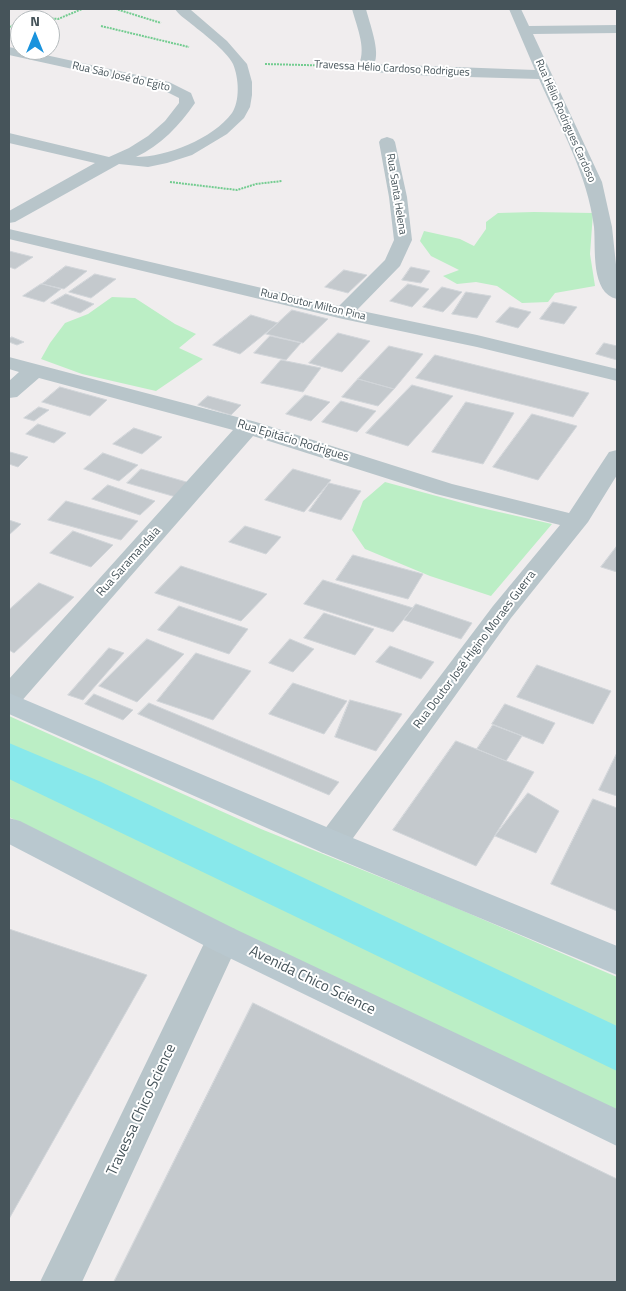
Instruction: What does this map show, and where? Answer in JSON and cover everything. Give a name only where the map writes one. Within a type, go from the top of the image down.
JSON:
[{"type":"main road","points":[[9,702],[332,843],[617,961]]},
{"type":"main road","name":"Avenida Chico Science","points":[[9,830],[222,939],[617,1128]]},
{"type":"street","points":[[9,138],[113,161],[144,162],[174,157],[202,144],[227,126],[236,118],[244,105],[245,90],[238,61],[181,9]]},
{"type":"street","points":[[359,9],[369,50],[369,60],[364,68]]},
{"type":"street","name":"Rua Hélio Rodrigues Cardoso","points":[[515,9],[593,182],[603,227],[605,262],[610,285],[617,293]]},
{"type":"street","points":[[526,30],[617,29]]},
{"type":"street","name":"Rua São José do Egito","points":[[9,52],[164,85],[186,96],[187,103],[161,135],[133,153],[113,161]]},
{"type":"street","name":"Travessa Hélio Cardoso Rodrigues","points":[[364,68],[544,75]]},
{"type":"street","name":"Rua Santa Helena","points":[[343,313],[393,262],[403,240],[398,197],[387,142]]},
{"type":"street","points":[[9,218],[17,208],[113,161]]},
{"type":"street","name":"Rua Doutor Milton Pina","points":[[9,234],[343,313],[617,375]]},
{"type":"street","name":"Rua Epitácio Rodrigues","points":[[9,363],[248,427],[444,489],[576,522]]},
{"type":"street","points":[[9,392],[35,370]]},
{"type":"street","name":"Rua Saramandaia","points":[[9,697],[248,427]]},
{"type":"street","name":"Rua Doutor José Higino Moraes Guerra","points":[[332,843],[502,612],[576,522],[617,457]]},
{"type":"street","name":"Travessa Chico Science","points":[[61,1282],[222,939]]},
{"type":"path","points":[[49,9],[116,9],[161,23]]},
{"type":"path","points":[[60,18],[83,9]]},
{"type":"path","name":"Travessa Hélio Cardoso Rodrigues","points":[[101,26],[238,61],[364,68]]},
{"type":"path","points":[[170,182],[197,187],[237,190],[256,184],[282,181]]},
{"type":"green space","points":[[498,213],[593,213],[590,254],[595,286],[555,293],[548,302],[522,303],[497,286],[476,282],[457,284],[443,276],[459,270],[431,256],[420,241],[424,231],[460,239],[474,246],[486,229],[486,222]]},
{"type":"green space","points":[[112,297],[135,298],[175,324],[196,334],[179,348],[203,359],[156,391],[82,374],[41,359],[65,323],[88,314]]},
{"type":"green space","points":[[385,482],[477,507],[552,524],[491,596],[430,576],[365,549],[352,530],[363,501]]},
{"type":"green space","points":[[9,716],[261,829],[447,904],[617,977],[617,1112],[202,915],[9,817]]},
{"type":"water","points":[[9,743],[99,781],[617,1026],[617,1071],[9,779]]},
{"type":"building","points":[[9,251],[33,257],[15,269],[9,267]]},
{"type":"building","points":[[66,266],[87,271],[64,289],[42,284]]},
{"type":"building","points":[[411,267],[430,271],[421,283],[402,280]]},
{"type":"building","points":[[344,270],[367,275],[348,293],[325,287]]},
{"type":"building","points":[[95,274],[116,279],[91,298],[69,292]]},
{"type":"building","points":[[41,284],[61,289],[44,302],[23,296]]},
{"type":"building","points":[[408,284],[429,289],[412,307],[390,301]]},
{"type":"building","points":[[442,287],[462,292],[443,312],[423,307]]},
{"type":"building","points":[[466,292],[491,296],[477,318],[452,314]]},
{"type":"building","points":[[66,294],[94,304],[80,313],[51,303]]},
{"type":"building","points":[[553,302],[577,307],[564,324],[540,319]]},
{"type":"building","points":[[510,307],[531,312],[518,328],[496,322]]},
{"type":"building","points":[[292,310],[328,319],[303,343],[266,334]]},
{"type":"building","points":[[251,315],[278,323],[240,354],[213,345]]},
{"type":"building","points":[[338,333],[370,341],[342,372],[309,363]]},
{"type":"building","points":[[270,336],[301,343],[286,360],[254,353]]},
{"type":"building","points":[[12,337],[24,342],[17,345],[9,342],[9,339]]},
{"type":"building","points":[[604,343],[617,346],[617,360],[596,354]]},
{"type":"building","points":[[389,346],[423,354],[394,389],[358,379]]},
{"type":"building","points":[[435,355],[589,393],[573,417],[416,378]]},
{"type":"building","points":[[281,360],[321,368],[303,392],[261,383]]},
{"type":"building","points":[[358,379],[394,389],[378,406],[342,397]]},
{"type":"building","points":[[412,385],[453,396],[408,446],[366,433]]},
{"type":"building","points":[[60,387],[107,400],[90,416],[42,402]]},
{"type":"building","points":[[305,395],[330,402],[311,421],[286,414]]},
{"type":"building","points":[[208,396],[241,405],[231,415],[198,405]]},
{"type":"building","points":[[341,401],[376,411],[357,432],[322,422]]},
{"type":"building","points":[[466,402],[514,413],[483,464],[432,452]]},
{"type":"building","points":[[39,407],[49,410],[34,421],[24,418]]},
{"type":"building","points":[[532,414],[577,426],[538,480],[493,467]]},
{"type":"building","points":[[38,424],[66,433],[54,443],[26,434]]},
{"type":"building","points":[[134,428],[162,437],[142,454],[113,444]]},
{"type":"building","points":[[10,452],[28,457],[18,467],[9,464]]},
{"type":"building","points":[[103,453],[138,465],[119,481],[84,469]]},
{"type":"building","points":[[141,469],[197,485],[183,499],[127,483]]},
{"type":"building","points":[[293,469],[331,480],[304,512],[265,500]]},
{"type":"building","points":[[329,483],[361,491],[341,520],[309,511]]},
{"type":"building","points":[[108,485],[155,501],[140,515],[92,499]]},
{"type":"building","points":[[66,501],[138,521],[121,540],[48,520]]},
{"type":"building","points":[[9,520],[21,524],[9,535]]},
{"type":"building","points":[[245,526],[281,537],[266,554],[229,542]]},
{"type":"building","points":[[73,531],[113,545],[91,567],[50,553]]},
{"type":"building","points":[[617,546],[617,572],[601,567]]},
{"type":"building","points":[[353,555],[423,574],[408,599],[336,580]]},
{"type":"building","points":[[181,566],[267,594],[241,621],[155,593]]},
{"type":"building","points":[[323,580],[413,608],[393,632],[304,604]]},
{"type":"building","points":[[39,583],[74,597],[14,653],[9,650],[9,610]]},
{"type":"building","points":[[416,604],[472,623],[461,639],[404,620]]},
{"type":"building","points":[[179,606],[248,629],[229,654],[158,630]]},
{"type":"building","points":[[324,613],[374,629],[355,655],[304,638]]},
{"type":"building","points":[[147,639],[184,654],[137,702],[99,686]]},
{"type":"building","points":[[290,639],[314,649],[293,672],[269,663]]},
{"type":"building","points":[[390,646],[434,662],[421,679],[376,662]]},
{"type":"building","points":[[109,648],[124,653],[83,700],[68,695]]},
{"type":"building","points":[[196,653],[251,671],[213,720],[157,701]]},
{"type":"building","points":[[537,665],[611,691],[593,724],[517,697]]},
{"type":"building","points":[[293,683],[347,701],[324,734],[269,714]]},
{"type":"building","points":[[94,694],[133,710],[123,720],[85,704]]},
{"type":"building","points":[[350,700],[402,714],[376,751],[335,737]]},
{"type":"building","points":[[149,703],[339,782],[329,795],[138,714]]},
{"type":"building","points":[[505,704],[555,723],[543,744],[492,724]]},
{"type":"building","points":[[493,725],[522,736],[506,761],[477,749]]},
{"type":"building","points":[[456,741],[534,772],[476,866],[393,830]]},
{"type":"building","points":[[617,753],[617,796],[599,790]]},
{"type":"building","points":[[528,793],[559,811],[536,853],[495,836]]},
{"type":"building","points":[[593,799],[617,808],[617,911],[551,884]]},
{"type":"building","points":[[9,929],[147,975],[9,1219]]},
{"type":"building","points":[[253,1003],[617,1179],[617,1282],[114,1282]]}]
